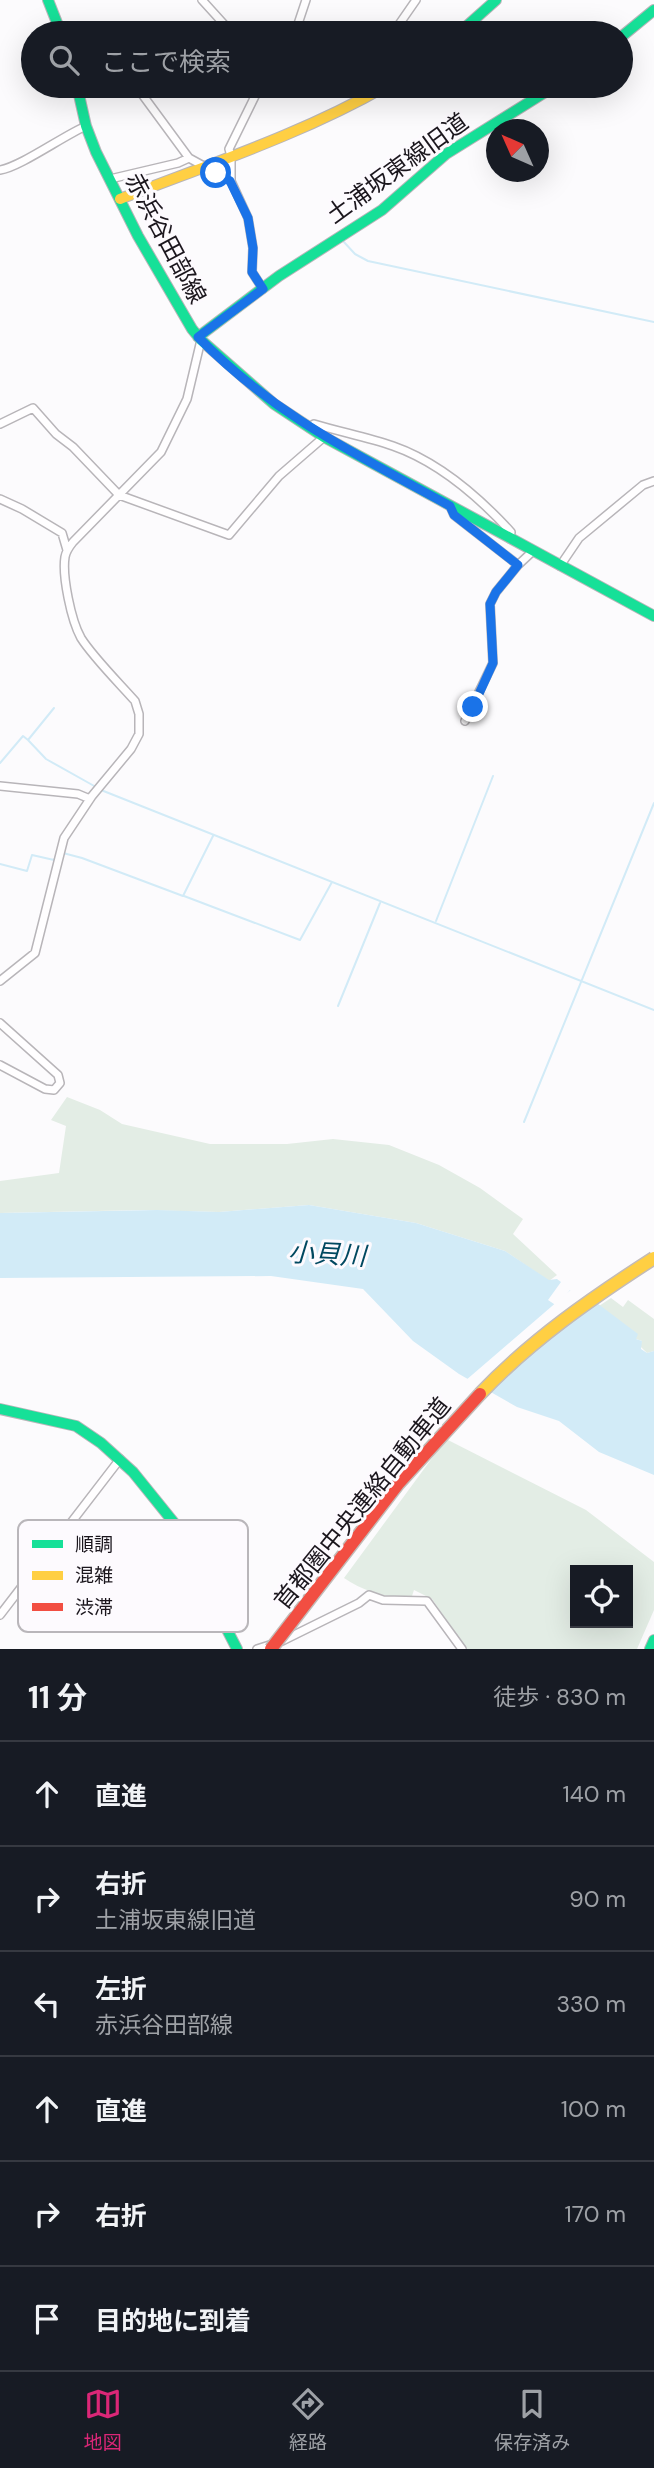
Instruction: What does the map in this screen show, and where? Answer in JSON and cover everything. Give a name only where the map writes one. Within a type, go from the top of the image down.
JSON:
[{"type":"main road","points":[[48,0],[56,21]]},
{"type":"main road","points":[[472,21],[496,0]]},
{"type":"main road","points":[[633,27],[654,10]]},
{"type":"main road","name":"赤浜谷田部線","points":[[80,98],[86,126],[110,179],[165,284],[200,339],[257,391],[324,437],[653,614]]},
{"type":"main road","points":[[120,200],[323,118],[362,98]]},
{"type":"main road","name":"土浦坂東線旧道","points":[[200,339],[292,267],[382,210],[446,154],[536,98]]},
{"type":"main road","name":"首都圏中央連絡自動車道","points":[[271,1649],[394,1487],[457,1414],[528,1347],[602,1291],[654,1258]]},
{"type":"main road","points":[[0,1409],[76,1426],[120,1459],[171,1520]]},
{"type":"main road","points":[[228,1632],[237,1649]]},
{"type":"main road","points":[[650,1649],[654,1640]]},
{"type":"street","points":[[202,0],[221,21]]},
{"type":"street","points":[[299,21],[306,0]]},
{"type":"street","points":[[401,21],[416,0]]},
{"type":"street","points":[[145,98],[189,158],[230,181]]},
{"type":"street","points":[[254,98],[229,149],[232,156],[230,181],[248,218],[253,248],[252,272],[263,289]]},
{"type":"street","points":[[0,170],[17,164],[86,126]]},
{"type":"street","points":[[110,179],[189,158]]},
{"type":"street","points":[[67,550],[161,452],[187,400],[200,339]]},
{"type":"street","points":[[0,424],[33,408],[119,495],[229,535],[279,476],[324,437]]},
{"type":"street","points":[[309,428],[314,424],[393,446],[423,460],[443,472],[495,514],[511,532],[510,539]]},
{"type":"street","points":[[560,566],[579,538],[643,485],[654,481]]},
{"type":"street","points":[[0,499],[62,533],[67,550],[65,559],[69,603],[81,638],[135,701],[139,714],[139,734],[131,749],[90,799],[64,838],[35,953],[0,981]]},
{"type":"street","points":[[450,506],[454,515],[518,565]]},
{"type":"street","points":[[465,721],[493,663],[490,604],[496,592],[533,551]]},
{"type":"street","points":[[0,786],[78,794],[90,799]]},
{"type":"street","points":[[0,1023],[58,1075],[60,1083],[54,1090],[45,1089],[0,1065]]},
{"type":"street","points":[[73,1520],[120,1459]]},
{"type":"street","points":[[0,1615],[18,1592]]},
{"type":"street","points":[[257,1649],[282,1641],[359,1603],[369,1595],[383,1600],[428,1601],[462,1649]]},
{"type":"shaded area","points":[[67,1097],[100,1110],[122,1124],[210,1144],[287,1144],[333,1139],[389,1145],[439,1165],[480,1188],[523,1219],[513,1234],[557,1275],[549,1281],[505,1251],[416,1223],[309,1205],[219,1212],[144,1210],[0,1213],[0,1181],[59,1173],[66,1126],[51,1120]]},
{"type":"shaded area","points":[[611,1298],[623,1307],[628,1300],[654,1319],[654,1351],[647,1353],[640,1346],[642,1341],[636,1339],[635,1333],[599,1306]]},
{"type":"shaded area","points":[[446,1439],[586,1510],[654,1562],[654,1610],[637,1649],[467,1649],[432,1599],[414,1590],[412,1596],[394,1596],[360,1587],[344,1578]]},
{"type":"water","name":"小貝川","points":[[309,1205],[416,1223],[505,1251],[549,1280],[557,1279],[561,1282],[548,1300],[557,1306],[570,1290],[574,1293],[581,1291],[638,1334],[636,1339],[642,1341],[641,1349],[647,1353],[654,1351],[654,1475],[599,1452],[559,1421],[517,1407],[459,1374],[413,1341],[363,1289],[271,1276],[0,1278],[0,1213],[157,1210],[219,1212]]},
{"type":"pier","points":[[573,1288],[576,1291],[583,1288],[598,1300],[543,1341],[486,1393],[465,1381]]},
{"type":"waterway","points":[[343,241],[355,254],[368,261],[654,322]]},
{"type":"waterway","points":[[54,708],[28,740],[46,759],[96,787]]},
{"type":"waterway","points":[[0,763],[23,736],[28,740]]},
{"type":"waterway","points":[[436,921],[493,776]]},
{"type":"waterway","points":[[101,790],[654,1010]]},
{"type":"waterway","points":[[524,1122],[654,803]]},
{"type":"waterway","points":[[63,853],[183,896],[213,836]]},
{"type":"waterway","points":[[0,864],[27,871],[32,855],[54,860],[58,852]]},
{"type":"waterway","points":[[184,896],[300,940],[332,882]]},
{"type":"waterway","points":[[338,1006],[380,903]]},
{"type":"traffic: fast","points":[[48,0],[56,21]]},
{"type":"traffic: fast","points":[[472,21],[496,0]]},
{"type":"traffic: fast","points":[[633,27],[654,10]]},
{"type":"traffic: fast","points":[[80,98],[96,152],[138,236],[201,340],[274,404],[324,437],[654,616]]},
{"type":"traffic: fast","points":[[198,337],[279,276],[382,210],[446,154],[536,98]]},
{"type":"traffic: fast","points":[[0,1409],[76,1426],[101,1443],[133,1472],[172,1520]]},
{"type":"traffic: fast","points":[[228,1632],[237,1649]]},
{"type":"traffic: fast","points":[[650,1649],[654,1640]]},
{"type":"traffic: slow","points":[[120,199],[289,134],[363,98]]},
{"type":"traffic: slow","points":[[480,1394],[520,1356],[563,1321],[654,1258]]},
{"type":"traffic: jam","points":[[271,1649],[398,1484],[480,1394]]},
{"type":"route","points":[[216,173],[230,181],[248,218],[253,248],[252,272],[263,289],[198,337],[274,404],[349,452],[450,506],[454,515],[518,565],[496,592],[490,604],[493,663],[473,707]]}]
